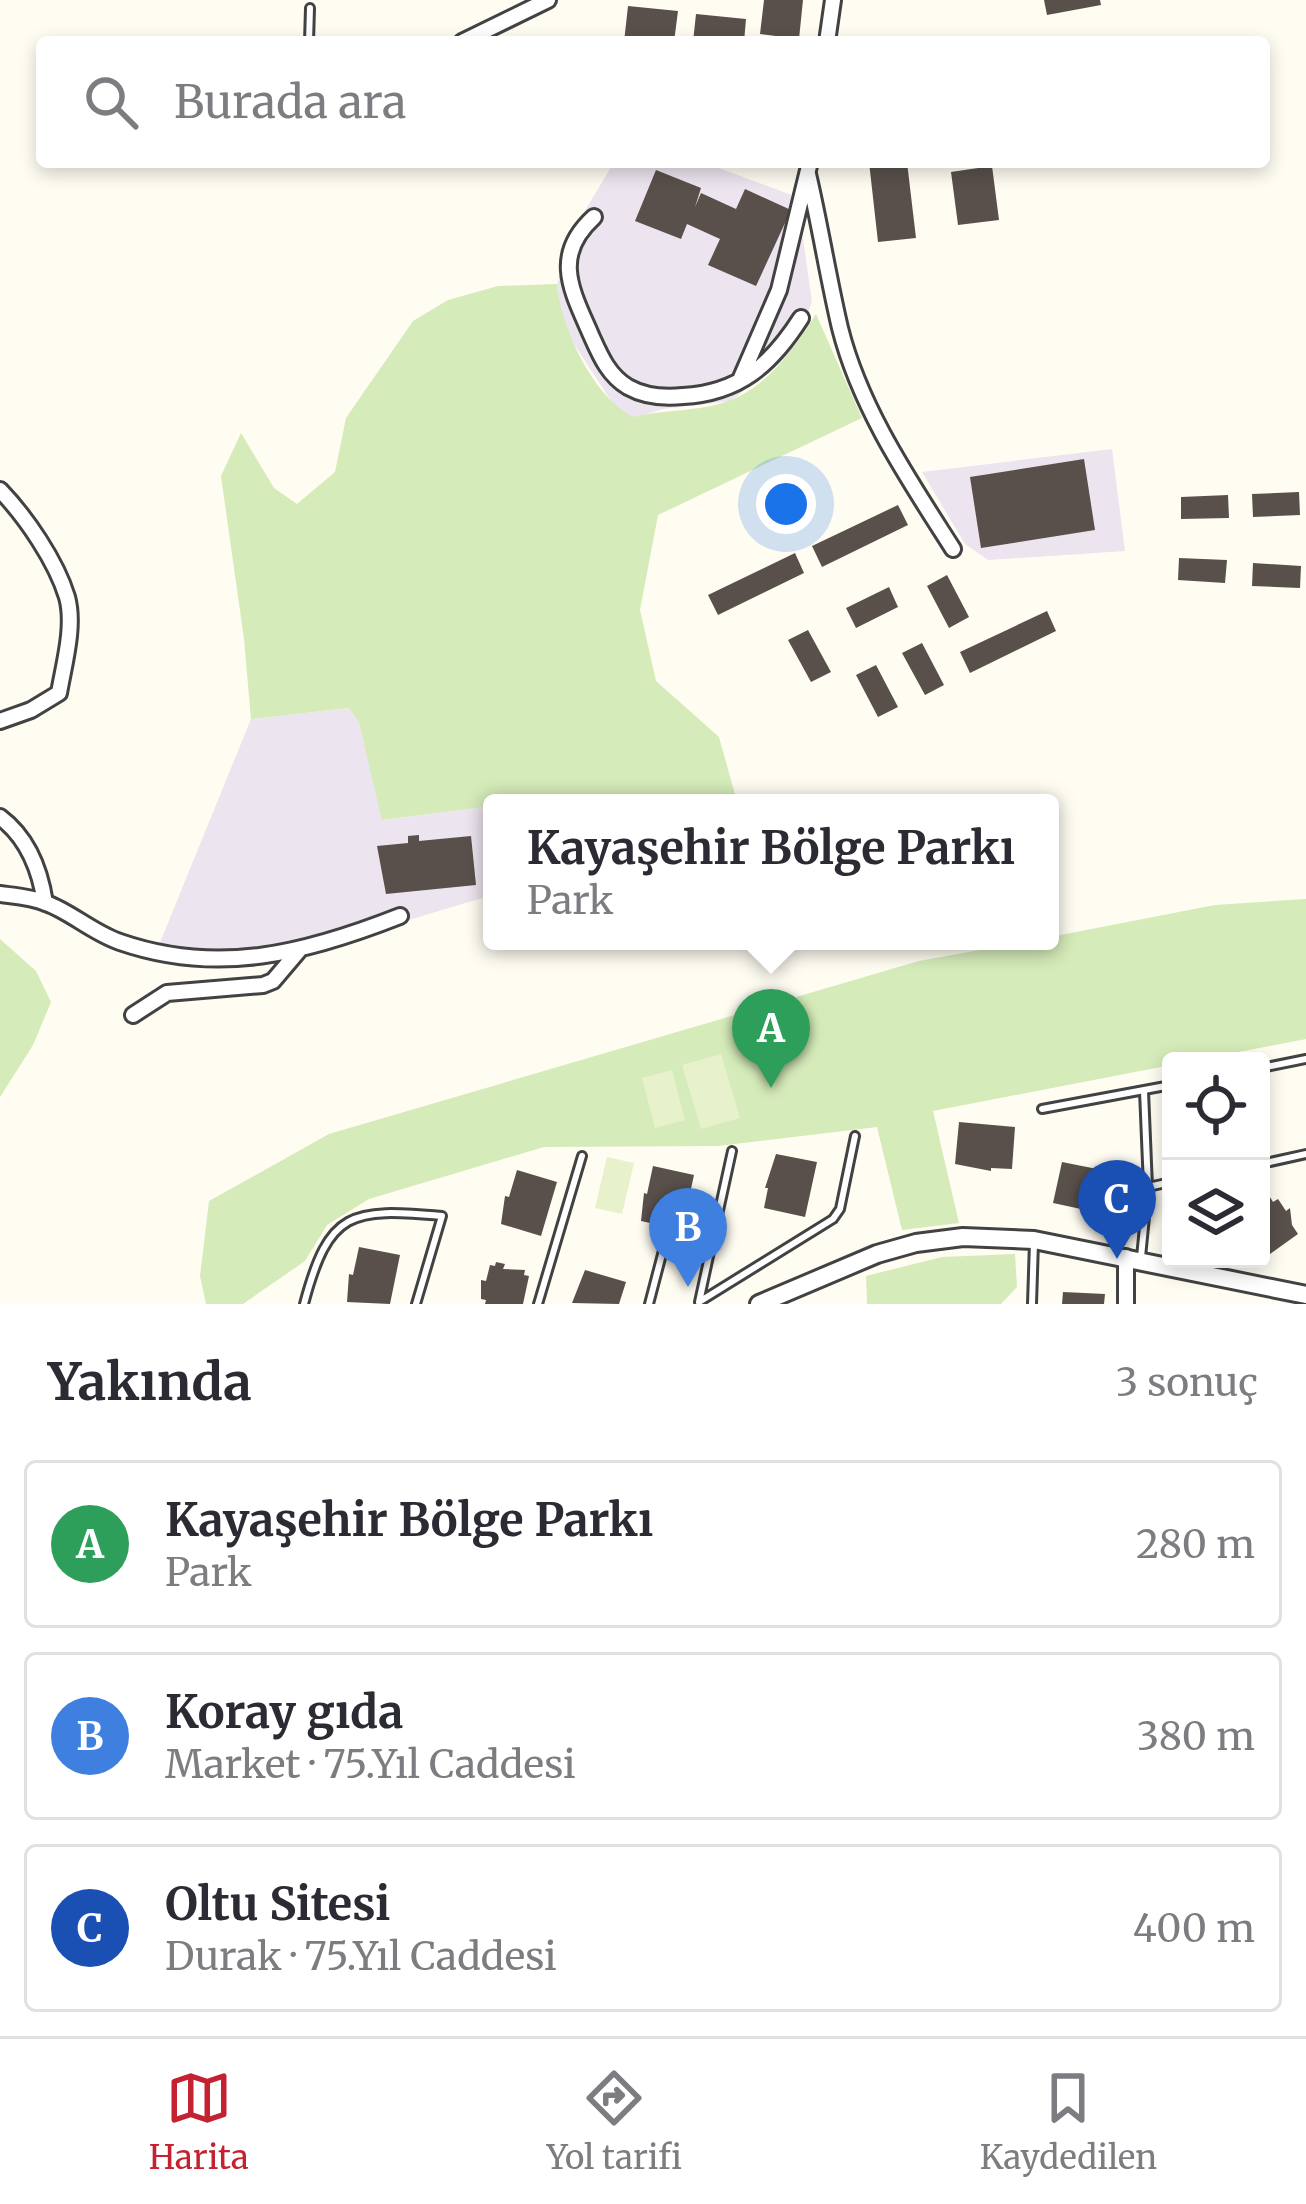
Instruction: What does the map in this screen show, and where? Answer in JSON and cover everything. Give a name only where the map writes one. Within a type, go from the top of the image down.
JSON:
[{"type":"street","points":[[474,36],[548,0]]},
{"type":"street","points":[[828,36],[833,0]]},
{"type":"street","points":[[738,385],[779,290],[809,168]]},
{"type":"street","points":[[809,168],[840,328],[862,391],[898,464],[953,549]]},
{"type":"street","points":[[594,217],[580,230],[568,259],[569,283],[609,372],[627,386],[669,397],[720,392],[738,385],[770,361],[801,318]]},
{"type":"street","points":[[0,721],[32,710],[59,693],[68,633],[68,599],[47,556],[2,496]]},
{"type":"street","points":[[0,817],[16,829],[40,873],[45,902]]},
{"type":"street","points":[[0,893],[45,902],[118,941],[190,958],[259,959],[400,916]]},
{"type":"street","points":[[133,1015],[166,993],[263,985],[273,981],[301,948]]},
{"type":"street","points":[[759,1304],[877,1254],[963,1237],[1034,1240],[1306,1295]]},
{"type":"street","points":[[1126,1304],[1133,1259]]},
{"type":"lane","points":[[309,36],[310,8]]},
{"type":"lane","points":[[1270,1066],[1306,1059]]},
{"type":"lane","points":[[1042,1109],[1162,1087]]},
{"type":"lane","points":[[1133,1259],[1148,1187],[1144,1090]]},
{"type":"lane","points":[[699,1303],[832,1219],[840,1209],[855,1136]]},
{"type":"lane","points":[[699,1303],[731,1151]]},
{"type":"lane","points":[[1270,1161],[1306,1154]]},
{"type":"lane","points":[[538,1304],[582,1156]]},
{"type":"lane","points":[[1148,1187],[1162,1184]]},
{"type":"lane","points":[[304,1304],[324,1246],[348,1220],[383,1211],[442,1216],[416,1304]]},
{"type":"lane","points":[[649,1304],[666,1238]]},
{"type":"lane","points":[[1032,1304],[1034,1240]]},
{"type":"shaded area","points":[[610,168],[718,168],[797,197],[812,302],[791,353],[731,401],[663,409],[634,418],[617,410],[559,313],[557,284],[580,219]]},
{"type":"shaded area","points":[[1112,449],[1125,551],[988,560],[965,544],[922,472]]},
{"type":"shaded area","points":[[349,708],[359,723],[383,820],[483,807],[483,898],[379,929],[216,957],[159,945],[251,719]]},
{"type":"green space","points":[[557,284],[565,320],[582,360],[606,395],[634,417],[705,407],[742,395],[779,365],[816,314],[862,418],[658,515],[640,610],[656,681],[719,737],[735,794],[483,794],[483,807],[382,820],[359,723],[349,708],[251,719],[221,476],[241,433],[274,488],[297,504],[335,472],[346,418],[413,321],[448,300],[498,286]]},
{"type":"green space","points":[[1306,899],[1306,1039],[1239,1052],[1162,1052],[1162,1067],[933,1111],[959,1223],[902,1230],[877,1127],[718,1146],[544,1147],[369,1199],[327,1225],[305,1261],[243,1304],[206,1304],[200,1276],[209,1201],[329,1134],[919,961],[980,950],[1059,950],[1059,935],[1215,905]]},
{"type":"green space","points":[[0,939],[36,971],[51,1002],[33,1045],[0,1097]]},
{"type":"green space","points":[[721,1054],[740,1118],[701,1129],[682,1065]]},
{"type":"green space","points":[[672,1070],[685,1120],[655,1128],[642,1078]]},
{"type":"green space","points":[[607,1157],[634,1163],[622,1214],[595,1208]]},
{"type":"green space","points":[[1015,1254],[1017,1287],[1001,1304],[867,1304],[866,1276],[942,1257]]},
{"type":"building","points":[[764,0],[803,0],[799,36],[760,34]]},
{"type":"building","points":[[1044,0],[1100,0],[1101,5],[1047,15]]},
{"type":"building","points":[[628,6],[678,11],[675,36],[625,36]]},
{"type":"building","points":[[696,14],[746,19],[745,36],[694,36]]},
{"type":"building","points":[[870,168],[908,168],[916,238],[878,242]]},
{"type":"building","points":[[992,168],[999,220],[958,225],[951,172]]},
{"type":"building","points":[[656,170],[701,188],[695,207],[701,193],[736,209],[745,189],[791,210],[756,286],[708,265],[720,239],[687,224],[681,239],[635,221]]},
{"type":"building","points":[[1084,459],[1095,530],[981,548],[970,477]]},
{"type":"building","points":[[1299,492],[1300,515],[1253,517],[1252,494]]},
{"type":"building","points":[[1228,495],[1229,518],[1181,519],[1181,497]]},
{"type":"building","points":[[898,505],[908,525],[822,567],[812,546]]},
{"type":"building","points":[[795,553],[804,573],[718,615],[708,595]]},
{"type":"building","points":[[1179,558],[1227,560],[1225,583],[1178,580]]},
{"type":"building","points":[[1253,563],[1301,566],[1300,588],[1252,586]]},
{"type":"building","points":[[947,575],[969,617],[949,628],[927,586]]},
{"type":"building","points":[[889,587],[898,607],[856,628],[846,608]]},
{"type":"building","points":[[1047,611],[1056,631],[970,673],[960,652]]},
{"type":"building","points":[[808,630],[831,672],[811,682],[788,640]]},
{"type":"building","points":[[922,643],[944,685],[925,695],[902,653]]},
{"type":"building","points":[[876,665],[898,707],[878,717],[856,675]]},
{"type":"building","points":[[419,835],[419,841],[471,836],[476,885],[386,894],[377,846],[408,843],[408,836]]},
{"type":"building","points":[[959,1122],[1015,1127],[1012,1169],[991,1171],[955,1164]]},
{"type":"building","points":[[776,1154],[817,1162],[805,1217],[764,1208]]},
{"type":"building","points":[[1062,1162],[1117,1173],[1109,1215],[1053,1203]]},
{"type":"building","points":[[653,1166],[694,1175],[682,1230],[641,1221]]},
{"type":"building","points":[[517,1170],[557,1182],[541,1236],[501,1224],[505,1196],[509,1197]]},
{"type":"building","points":[[1270,1197],[1273,1202],[1278,1199],[1286,1211],[1290,1208],[1298,1234],[1270,1254]]},
{"type":"building","points":[[359,1247],[400,1255],[390,1304],[347,1302],[349,1274],[353,1275]]},
{"type":"building","points":[[505,1264],[503,1269],[525,1270],[524,1275],[529,1276],[523,1304],[485,1304],[481,1299],[481,1280],[486,1281],[490,1265]]},
{"type":"building","points":[[585,1270],[626,1282],[619,1304],[572,1303]]},
{"type":"building","points":[[1063,1292],[1105,1294],[1104,1304],[1062,1304]]},
{"type":"place","name":"Kayaşehir Bölge Parkı","points":[[771,1088]]},
{"type":"place","name":"Oltu Sitesi","points":[[1117,1259]]},
{"type":"place","name":"Koray gıda","points":[[688,1287]]}]
